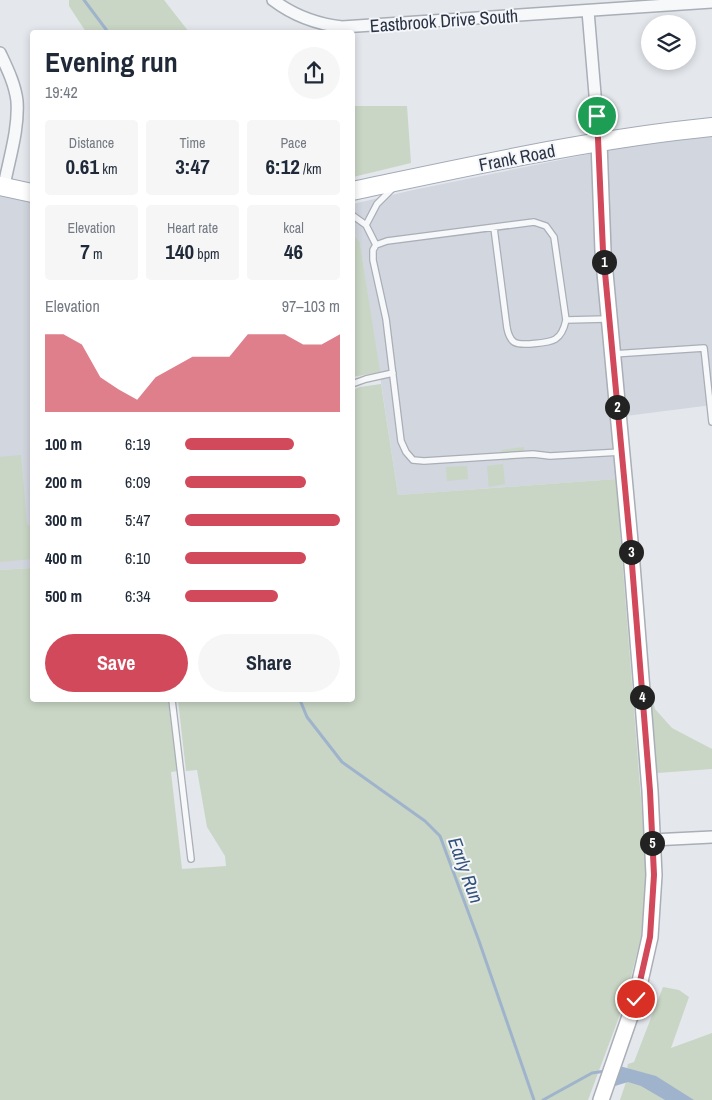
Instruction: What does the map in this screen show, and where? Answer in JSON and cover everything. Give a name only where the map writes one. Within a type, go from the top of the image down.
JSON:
[{"type":"main road","name":"Frank Road","points":[[355,190],[599,142],[712,127]]},
{"type":"main road","points":[[599,142],[601,214],[632,562],[654,875],[653,906],[647,954],[636,999],[603,1095]]},
{"type":"main road","points":[[2,186],[30,193]]},
{"type":"street","name":"Eastbrook Drive South","points":[[273,0],[284,9],[302,18],[323,24],[342,26],[712,2]]},
{"type":"street","points":[[588,11],[599,142]]},
{"type":"street","points":[[0,53],[11,78],[17,107],[15,130],[2,186]]},
{"type":"street","points":[[652,840],[712,837]]},
{"type":"lane","points":[[366,225],[377,204],[400,181]]},
{"type":"lane","points":[[355,217],[366,225],[376,245]]},
{"type":"lane","points":[[494,228],[507,328],[510,336],[514,342],[521,344],[548,343],[556,340],[564,332],[566,320],[554,236],[546,226],[534,222],[387,241],[376,245],[373,250],[373,260],[386,319],[401,441],[406,452],[413,460],[424,461],[533,454],[550,456],[621,452]]},
{"type":"lane","points":[[566,320],[609,319]]},
{"type":"lane","points":[[612,354],[704,348],[712,422]]},
{"type":"lane","points":[[355,383],[393,373]]},
{"type":"lane","points":[[172,702],[191,859]]},
{"type":"shaded area","points":[[712,129],[712,405],[610,418],[616,479],[398,495],[360,244],[355,235],[355,204]]},
{"type":"shaded area","points":[[0,195],[30,202],[30,568],[0,570]]},
{"type":"green space","points":[[69,0],[164,0],[187,30],[85,30],[69,6]]},
{"type":"green space","points":[[355,106],[407,106],[411,163],[355,177]]},
{"type":"green space","points":[[355,236],[360,243],[380,372],[355,377]]},
{"type":"green space","points":[[381,384],[398,495],[616,479],[645,851],[645,894],[641,937],[625,1001],[588,1100],[0,1100],[0,570],[30,568],[30,702],[168,702],[178,771],[171,772],[182,869],[226,866],[225,856],[207,827],[197,770],[186,771],[178,702],[355,702],[355,389]]},
{"type":"green space","points":[[524,447],[525,458],[502,461],[501,450]]},
{"type":"green space","points":[[21,455],[27,525],[30,525],[30,559],[0,562],[0,457]]},
{"type":"green space","points":[[503,464],[505,484],[489,487],[487,466]]},
{"type":"green space","points":[[467,466],[468,479],[447,481],[446,467]]},
{"type":"green space","points":[[650,688],[655,709],[672,728],[712,749],[712,769],[657,773]]},
{"type":"green space","points":[[663,987],[679,990],[689,997],[671,1048],[712,1033],[712,1100],[620,1100],[630,1070],[627,1067],[628,1064],[634,1062]]},
{"type":"water","points":[[616,1065],[656,1076],[694,1100],[665,1100],[641,1086],[628,1082],[615,1086],[609,1082]]},
{"type":"waterway","name":"Early Run","points":[[84,0],[106,30]]},
{"type":"waterway","name":"Early Run","points":[[301,702],[307,717],[342,762],[425,821],[440,836],[479,941],[534,1100]]},
{"type":"waterway","points":[[543,1100],[592,1073],[606,1071]]},
{"type":"route","points":[[597,116],[603,251],[631,552],[650,791],[654,875],[650,937],[636,999]]}]
